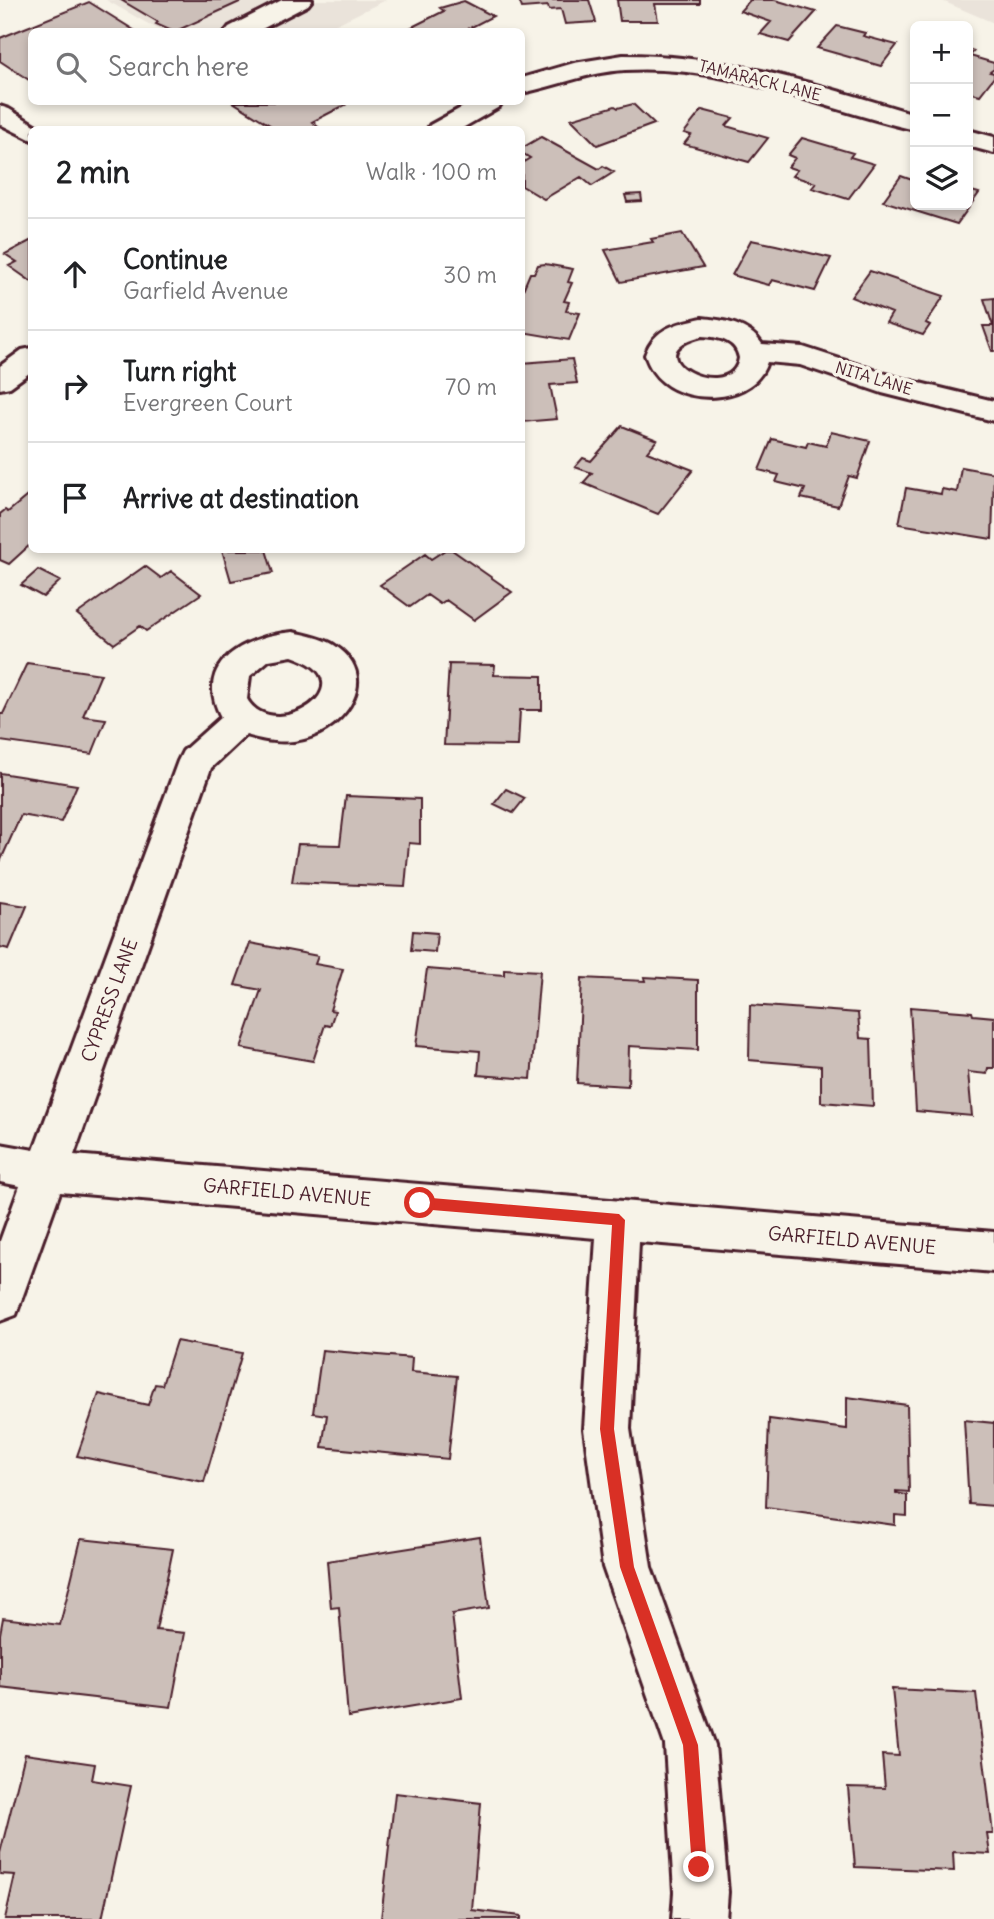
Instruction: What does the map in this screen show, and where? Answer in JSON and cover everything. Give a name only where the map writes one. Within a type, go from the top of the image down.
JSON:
[{"type":"street","points":[[245,28],[300,0]]},
{"type":"street","name":"TAMARACK LANE","points":[[525,85],[554,73],[590,64],[634,60],[683,62],[736,71],[910,121]]},
{"type":"street","points":[[446,126],[485,105]]},
{"type":"street","points":[[0,114],[28,130]]},
{"type":"street","points":[[973,139],[994,145]]},
{"type":"street","name":"NITA LANE","points":[[752,352],[803,356],[892,386],[994,411]]},
{"type":"street","points":[[0,380],[28,359]]},
{"type":"street","name":"CYPRESS LANE","points":[[0,1300],[195,761],[243,717]]},
{"type":"street","name":"GARFIELD AVENUE","points":[[0,1163],[47,1172],[994,1252]]},
{"type":"street","points":[[619,1220],[607,1429],[627,1567],[690,1745],[701,1892],[699,1919]]},
{"type":"shaded area","points":[[106,0],[386,0],[328,28],[156,28]]},
{"type":"shaded area","points":[[940,0],[994,0],[994,23]]},
{"type":"building","points":[[121,0],[244,0],[183,28],[165,28],[156,24],[158,22]]},
{"type":"building","points":[[519,0],[589,0],[596,22],[565,24],[561,9],[549,10],[548,6],[522,8]]},
{"type":"building","points":[[617,0],[700,0],[700,4],[655,4],[658,21],[620,21]]},
{"type":"building","points":[[750,0],[775,0],[816,12],[789,42],[760,34],[771,22],[740,11]]},
{"type":"building","points":[[464,1],[493,16],[470,28],[410,28],[444,11],[440,8]]},
{"type":"building","points":[[89,2],[131,28],[28,28],[28,79],[0,61],[0,38]]},
{"type":"building","points":[[837,26],[897,45],[881,66],[817,48]]},
{"type":"building","points":[[973,57],[994,63],[994,69],[990,72],[994,73],[994,77],[980,95],[973,93]]},
{"type":"building","points":[[633,104],[654,124],[597,145],[571,119],[615,106],[618,108]]},
{"type":"building","points":[[238,105],[345,105],[312,122],[317,126],[272,126]]},
{"type":"building","points":[[702,110],[733,118],[726,126],[768,138],[749,162],[684,144],[691,135],[684,133]]},
{"type":"building","points":[[541,137],[599,169],[603,166],[614,172],[592,186],[581,177],[544,199],[525,188],[525,161],[530,158],[525,155],[525,146]]},
{"type":"building","points":[[802,138],[853,153],[850,157],[874,164],[848,199],[812,188],[816,183],[792,176],[797,170],[788,167],[795,158],[788,155]]},
{"type":"building","points":[[901,176],[910,179],[910,209],[883,201]]},
{"type":"building","points":[[641,194],[642,201],[627,202],[625,195]]},
{"type":"building","points":[[912,210],[967,210],[957,224]]},
{"type":"building","points":[[682,233],[703,267],[621,282],[605,250],[653,242],[651,239]]},
{"type":"building","points":[[751,240],[831,258],[815,291],[772,280],[769,285],[732,275]]},
{"type":"building","points":[[28,242],[28,279],[9,266],[17,262],[5,254]]},
{"type":"building","points":[[538,265],[573,269],[568,282],[572,283],[564,301],[569,302],[566,311],[580,313],[569,340],[525,333],[525,285],[530,273],[534,273]]},
{"type":"building","points":[[870,271],[944,296],[926,323],[930,325],[923,335],[886,323],[892,313],[851,297]]},
{"type":"building","points":[[994,298],[994,351],[992,351],[983,326],[993,326],[984,299]]},
{"type":"building","points":[[572,359],[577,383],[550,385],[557,419],[525,422],[525,363]]},
{"type":"building","points":[[622,426],[657,440],[647,452],[693,470],[658,514],[583,483],[592,473],[575,467],[583,458],[591,461]]},
{"type":"building","points":[[831,432],[870,441],[857,478],[849,476],[838,506],[801,498],[805,489],[776,482],[779,475],[759,470],[772,439],[806,447],[808,442],[826,446]]},
{"type":"building","points":[[961,467],[994,473],[992,539],[899,524],[906,488],[941,494],[942,489],[957,492]]},
{"type":"building","points":[[28,495],[28,547],[9,564],[0,560],[0,514],[5,510],[8,512]]},
{"type":"building","points":[[223,553],[267,553],[273,573],[231,581]]},
{"type":"building","points":[[440,553],[456,553],[512,592],[474,620],[446,600],[440,604],[427,595],[410,607],[380,585],[425,554],[431,559]]},
{"type":"building","points":[[145,566],[161,578],[171,571],[201,594],[146,631],[140,626],[114,644],[77,614]]},
{"type":"building","points":[[38,570],[60,581],[43,597],[21,585]]},
{"type":"building","points":[[27,663],[101,674],[83,716],[106,719],[92,754],[0,741],[0,714],[3,714]]},
{"type":"building","points":[[449,664],[495,665],[494,675],[542,676],[542,710],[520,710],[518,746],[444,745]]},
{"type":"building","points":[[0,773],[77,785],[61,822],[21,815],[0,862]]},
{"type":"building","points":[[506,789],[525,798],[513,813],[494,804]]},
{"type":"building","points":[[346,796],[420,799],[420,844],[409,843],[405,887],[292,882],[298,844],[340,845]]},
{"type":"building","points":[[0,902],[27,906],[9,949],[0,947]]},
{"type":"building","points":[[413,931],[437,933],[435,952],[411,950]]},
{"type":"building","points":[[250,943],[318,956],[315,964],[343,969],[330,1010],[335,1011],[330,1026],[325,1025],[313,1061],[241,1048],[261,990],[235,985]]},
{"type":"building","points":[[427,969],[504,975],[504,969],[540,971],[531,1079],[478,1075],[480,1051],[416,1046]]},
{"type":"building","points":[[644,977],[698,980],[698,1050],[629,1046],[628,1086],[577,1083],[582,978],[645,981]]},
{"type":"building","points":[[750,1005],[858,1013],[860,1038],[871,1039],[873,1106],[821,1102],[821,1066],[749,1060]]},
{"type":"building","points":[[910,1007],[972,1012],[973,1015],[994,1017],[994,1068],[988,1068],[987,1074],[968,1072],[972,1116],[916,1111]]},
{"type":"building","points":[[176,1341],[242,1353],[204,1482],[77,1456],[99,1394],[148,1405],[155,1384],[162,1385]]},
{"type":"building","points":[[322,1350],[412,1358],[411,1372],[457,1376],[448,1459],[322,1447],[327,1415],[313,1413]]},
{"type":"building","points":[[847,1397],[907,1405],[909,1492],[896,1493],[907,1495],[907,1516],[895,1515],[895,1525],[766,1507],[769,1419],[847,1429]]},
{"type":"building","points":[[964,1420],[994,1423],[994,1506],[969,1504]]},
{"type":"building","points":[[480,1537],[489,1608],[452,1614],[462,1698],[348,1717],[339,1607],[331,1608],[327,1561]]},
{"type":"building","points":[[81,1539],[173,1549],[156,1630],[185,1633],[171,1707],[0,1687],[0,1634],[3,1618],[60,1625]]},
{"type":"building","points":[[892,1689],[976,1693],[993,1834],[987,1834],[990,1854],[953,1852],[954,1871],[855,1867],[848,1787],[885,1788],[882,1755],[899,1756]]},
{"type":"building","points":[[25,1754],[95,1764],[92,1780],[131,1786],[102,1919],[5,1919],[15,1875],[0,1874],[0,1853]]},
{"type":"building","points":[[395,1793],[481,1803],[472,1910],[521,1916],[521,1919],[381,1919]]},
{"type":"route","points":[[420,1203],[619,1220],[607,1429],[627,1567],[690,1745],[699,1867]]}]
